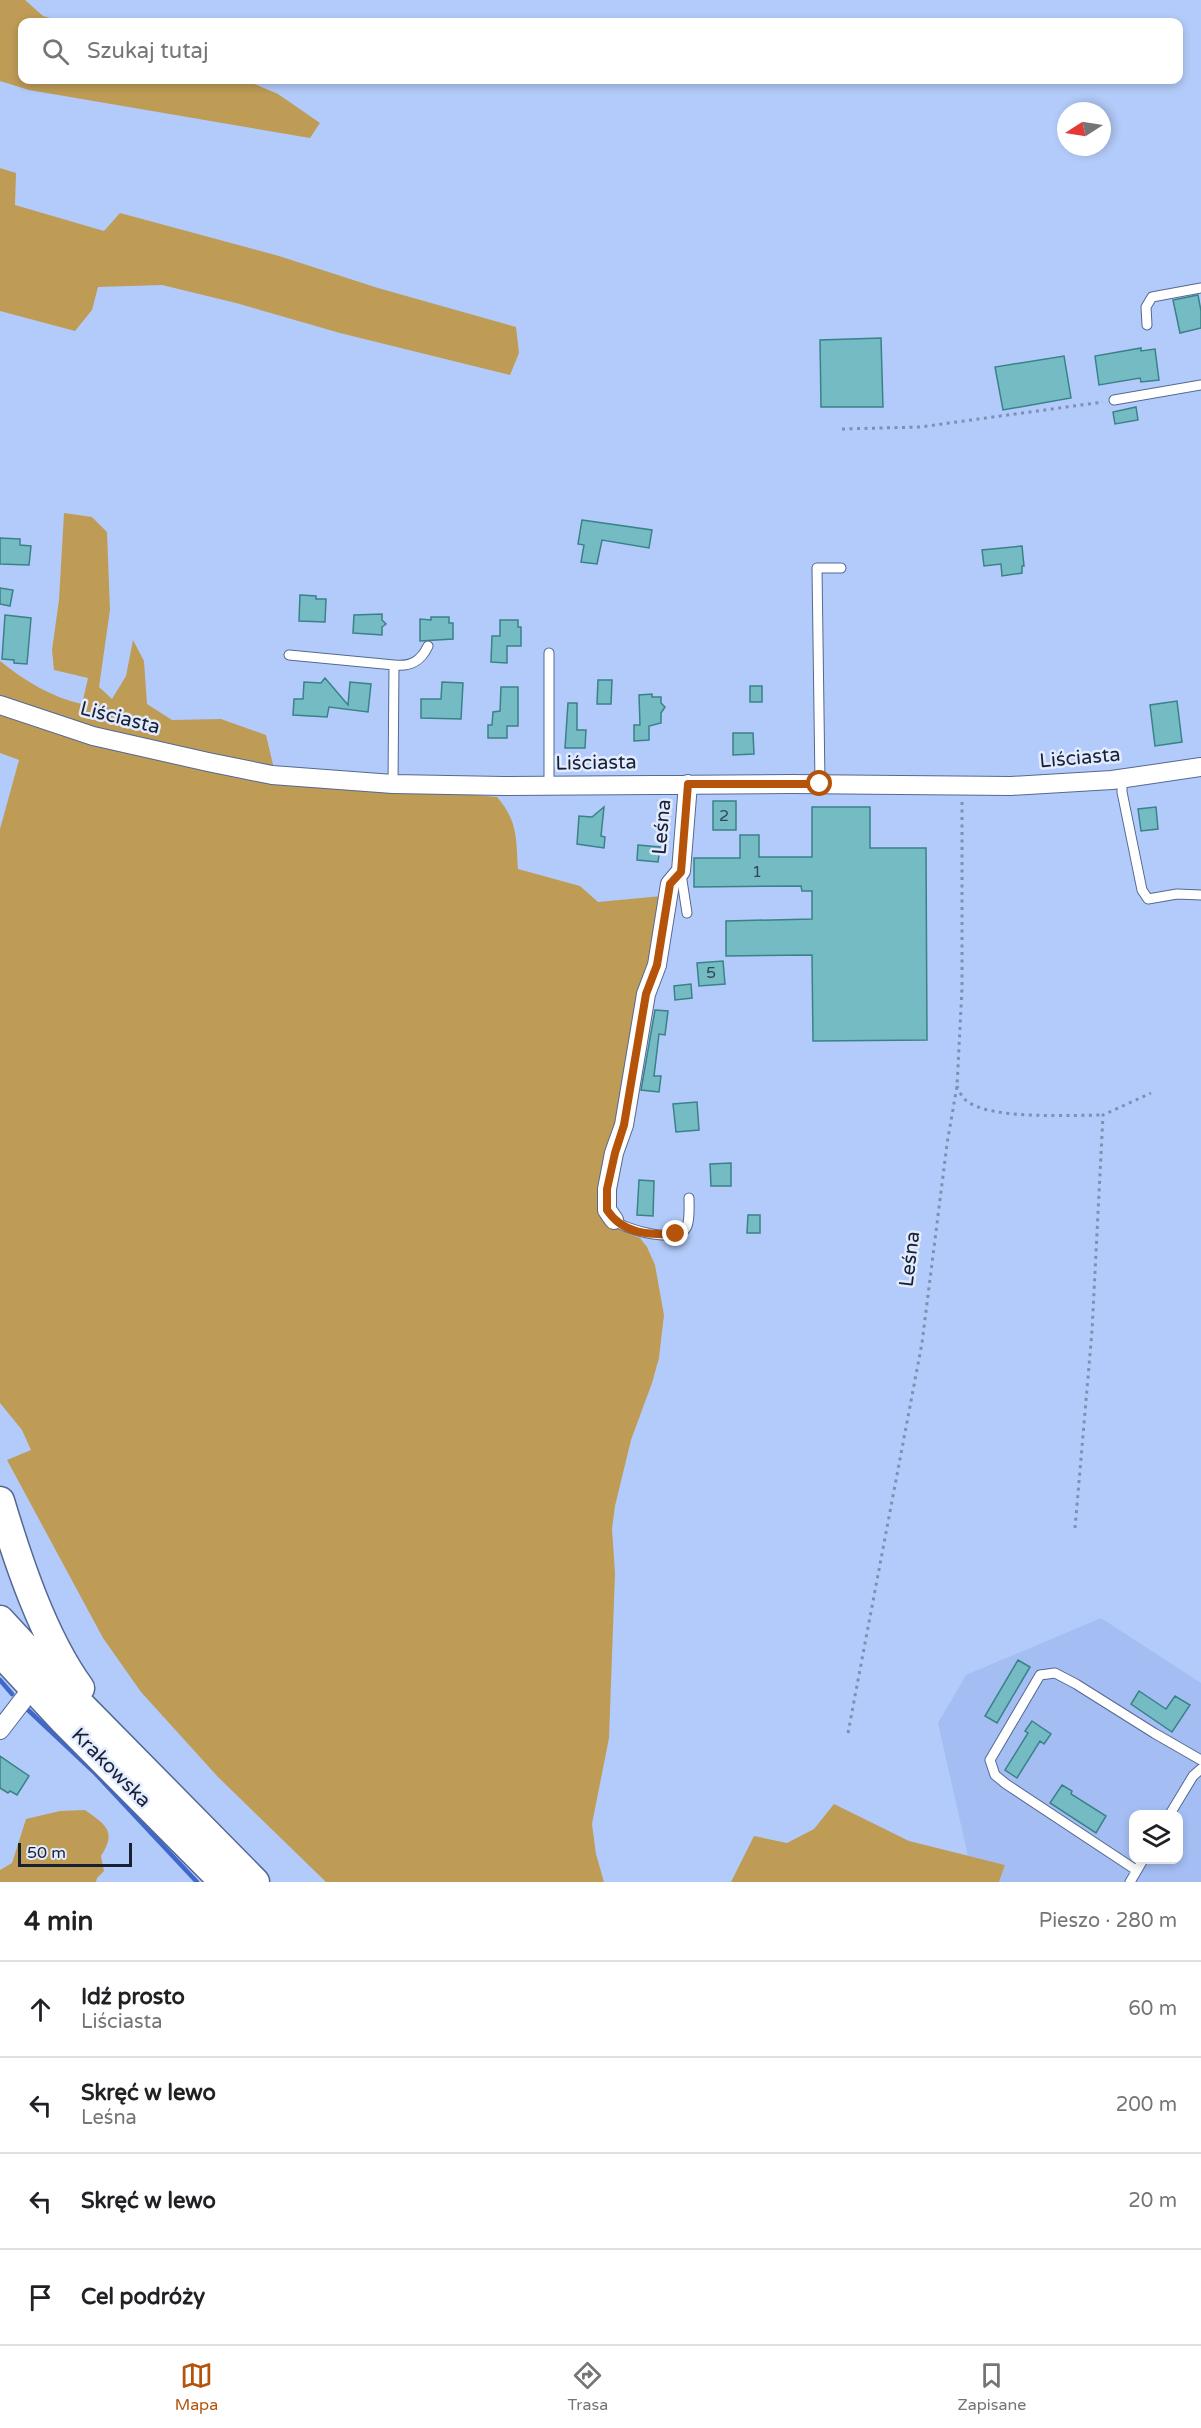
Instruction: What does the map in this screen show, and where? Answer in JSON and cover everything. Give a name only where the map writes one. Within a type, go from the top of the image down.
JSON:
[{"type":"main road","points":[[0,1501],[37,1605],[59,1654],[77,1684],[131,1757]]},
{"type":"main road","points":[[0,1620],[131,1757]]},
{"type":"main road","name":"Krakowska","points":[[0,1652],[224,1882]]},
{"type":"main road","name":"Krakowska","points":[[131,1757],[255,1882]]},
{"type":"street","name":"Liściasta","points":[[0,705],[93,736],[272,775],[393,784],[1011,786],[1122,778],[1201,767]]},
{"type":"street","name":"Leśna","points":[[614,1220],[607,1210],[607,1189],[624,1125],[646,994],[657,965],[670,884],[681,872],[688,784]]},
{"type":"street","points":[[0,1730],[33,1688]]},
{"type":"lane","points":[[1146,325],[1146,307],[1152,297],[1201,288]]},
{"type":"lane","points":[[1114,400],[1201,385]]},
{"type":"lane","points":[[820,784],[817,568],[841,568]]},
{"type":"lane","points":[[289,655],[407,666],[423,657],[428,646]]},
{"type":"lane","points":[[549,653],[549,786]]},
{"type":"lane","points":[[393,784],[394,665]]},
{"type":"lane","points":[[1122,778],[1122,792],[1142,890],[1148,899],[1177,894],[1201,895]]},
{"type":"lane","points":[[681,872],[687,913]]},
{"type":"lane","points":[[614,1220],[621,1226],[632,1230],[659,1235],[676,1234],[682,1232],[687,1226],[689,1198]]},
{"type":"lane","points":[[1136,1870],[995,1775],[990,1760],[1012,1722],[1040,1675],[1055,1673],[1201,1760]]},
{"type":"lane","points":[[1173,1810],[1193,1776],[1201,1769]]},
{"type":"lane","points":[[1130,1882],[1140,1864]]},
{"type":"path","points":[[842,429],[920,427],[1114,400]]},
{"type":"path","name":"Leśna","points":[[848,1733],[922,1343],[947,1144],[957,1086],[962,988],[962,785]]},
{"type":"path","points":[[957,1086],[967,1101],[982,1109],[1014,1114],[1103,1115],[1151,1093]]},
{"type":"path","points":[[1075,1528],[1092,1331],[1103,1115]]},
{"type":"shaded area","points":[[0,0],[25,0],[43,16],[50,18],[18,18],[18,84],[254,84],[278,94],[320,123],[310,138],[29,90],[0,81]]},
{"type":"shaded area","points":[[0,168],[16,173],[15,205],[104,231],[120,213],[279,256],[378,288],[516,327],[519,353],[510,375],[340,333],[236,303],[162,285],[98,287],[92,310],[75,331],[0,311]]},
{"type":"shaded area","points":[[64,513],[92,517],[107,532],[110,610],[99,687],[112,699],[126,676],[133,640],[144,661],[147,704],[172,720],[221,719],[266,735],[276,777],[497,797],[509,814],[515,831],[518,869],[580,886],[598,902],[662,896],[610,1220],[620,1230],[640,1238],[647,1247],[655,1265],[664,1315],[659,1358],[631,1440],[615,1506],[612,1529],[615,1573],[609,1738],[592,1824],[596,1854],[604,1882],[326,1882],[218,1777],[141,1692],[103,1638],[7,1460],[31,1450],[22,1430],[0,1403],[0,829],[19,760],[0,753],[0,661],[39,687],[82,704],[88,678],[54,670],[52,650],[59,600]]},
{"type":"shaded area","points":[[1101,1618],[1201,1683],[1201,1882],[999,1882],[1005,1865],[968,1856],[938,1723],[966,1675]]},
{"type":"shaded area","points":[[834,1804],[909,1841],[1005,1865],[999,1882],[731,1882],[754,1836],[787,1843],[814,1829]]},
{"type":"shaded area","points":[[85,1810],[104,1825],[109,1834],[101,1856],[104,1871],[96,1882],[0,1882],[0,1870],[12,1863],[26,1819],[60,1811]]},
{"type":"building","points":[[1198,295],[1201,328],[1180,333],[1173,300]]},
{"type":"building","points":[[881,338],[883,407],[821,407],[820,340]]},
{"type":"building","points":[[1141,348],[1141,351],[1155,349],[1159,380],[1141,382],[1140,378],[1099,385],[1095,356]]},
{"type":"building","points":[[1064,356],[1071,398],[1003,410],[995,367]]},
{"type":"building","points":[[1136,407],[1138,420],[1115,424],[1113,412]]},
{"type":"building","points":[[582,520],[652,530],[649,548],[602,540],[597,564],[581,562],[584,545],[578,544]]},
{"type":"building","points":[[0,538],[20,539],[20,545],[31,546],[29,565],[0,564]]},
{"type":"building","points":[[1022,546],[1024,566],[1022,566],[1022,573],[1002,576],[1001,564],[984,566],[982,550]]},
{"type":"building","points":[[0,588],[13,590],[10,606],[0,604]]},
{"type":"building","points":[[300,595],[326,599],[325,622],[299,621]]},
{"type":"building","points":[[382,614],[382,620],[386,624],[382,627],[382,635],[353,633],[354,615]]},
{"type":"building","points":[[5,615],[31,618],[27,664],[2,659]]},
{"type":"building","points":[[431,617],[449,617],[449,623],[453,623],[453,639],[420,641],[420,619],[431,620]]},
{"type":"building","points":[[500,620],[518,620],[518,627],[521,627],[521,646],[507,646],[507,663],[491,662],[492,636],[500,636]]},
{"type":"building","points":[[325,678],[348,705],[350,682],[371,684],[368,712],[329,707],[327,717],[293,715],[294,699],[303,699],[304,682],[321,683]]},
{"type":"building","points":[[598,680],[612,680],[611,704],[597,704]]},
{"type":"building","points":[[442,682],[463,683],[461,719],[421,718],[421,699],[441,699]]},
{"type":"building","points":[[750,686],[762,686],[762,702],[750,702]]},
{"type":"building","points":[[501,687],[518,687],[518,726],[507,726],[507,738],[488,738],[488,725],[492,725],[493,712],[500,711]]},
{"type":"building","points":[[652,694],[652,697],[661,697],[661,703],[665,707],[661,713],[661,723],[649,726],[649,740],[634,741],[634,725],[640,725],[639,695]]},
{"type":"building","points":[[1177,701],[1182,742],[1155,746],[1150,705]]},
{"type":"building","points":[[568,703],[577,703],[577,730],[586,730],[585,748],[565,748]]},
{"type":"building","points":[[733,733],[753,733],[754,754],[733,755]]},
{"type":"building","points":[[713,801],[736,801],[736,830],[713,830]]},
{"type":"building","points":[[604,807],[601,836],[605,837],[604,848],[577,844],[579,816],[592,817]]},
{"type":"building","points":[[812,807],[870,807],[870,848],[926,848],[927,1040],[813,1041],[812,955],[726,956],[726,921],[812,919],[812,891],[802,891],[801,886],[694,887],[694,858],[740,858],[740,835],[759,835],[759,857],[812,857]]},
{"type":"building","points":[[1156,807],[1158,829],[1141,831],[1138,809]]},
{"type":"building","points":[[638,845],[660,847],[658,862],[637,860]]},
{"type":"building","points":[[723,961],[725,984],[699,986],[697,963]]},
{"type":"building","points":[[691,984],[692,998],[675,1000],[674,986]]},
{"type":"building","points":[[655,1010],[668,1011],[665,1035],[659,1034],[654,1076],[661,1076],[659,1092],[641,1090]]},
{"type":"building","points":[[697,1102],[699,1130],[676,1132],[673,1104]]},
{"type":"building","points":[[731,1163],[731,1186],[711,1186],[710,1164]]},
{"type":"building","points":[[639,1180],[654,1181],[653,1216],[637,1215]]},
{"type":"building","points":[[748,1215],[760,1215],[760,1233],[747,1233]]},
{"type":"building","points":[[1018,1660],[1030,1667],[997,1723],[985,1716]]},
{"type":"building","points":[[1139,1691],[1166,1709],[1175,1696],[1190,1705],[1172,1732],[1131,1704]]},
{"type":"building","points":[[1032,1721],[1051,1734],[1044,1744],[1040,1741],[1017,1778],[1005,1770],[1028,1733],[1025,1731]]},
{"type":"building","points":[[0,1756],[29,1776],[17,1795],[0,1788]]},
{"type":"building","points":[[1062,1785],[1072,1791],[1071,1794],[1106,1816],[1096,1833],[1050,1803]]},
{"type":"waterway","points":[[0,1680],[12,1694]]},
{"type":"waterway","points":[[27,1709],[94,1772],[197,1882]]},
{"type":"route","points":[[676,1234],[659,1235],[621,1226],[607,1210],[607,1189],[624,1125],[646,994],[657,965],[670,884],[681,872],[688,784],[820,784]]}]
